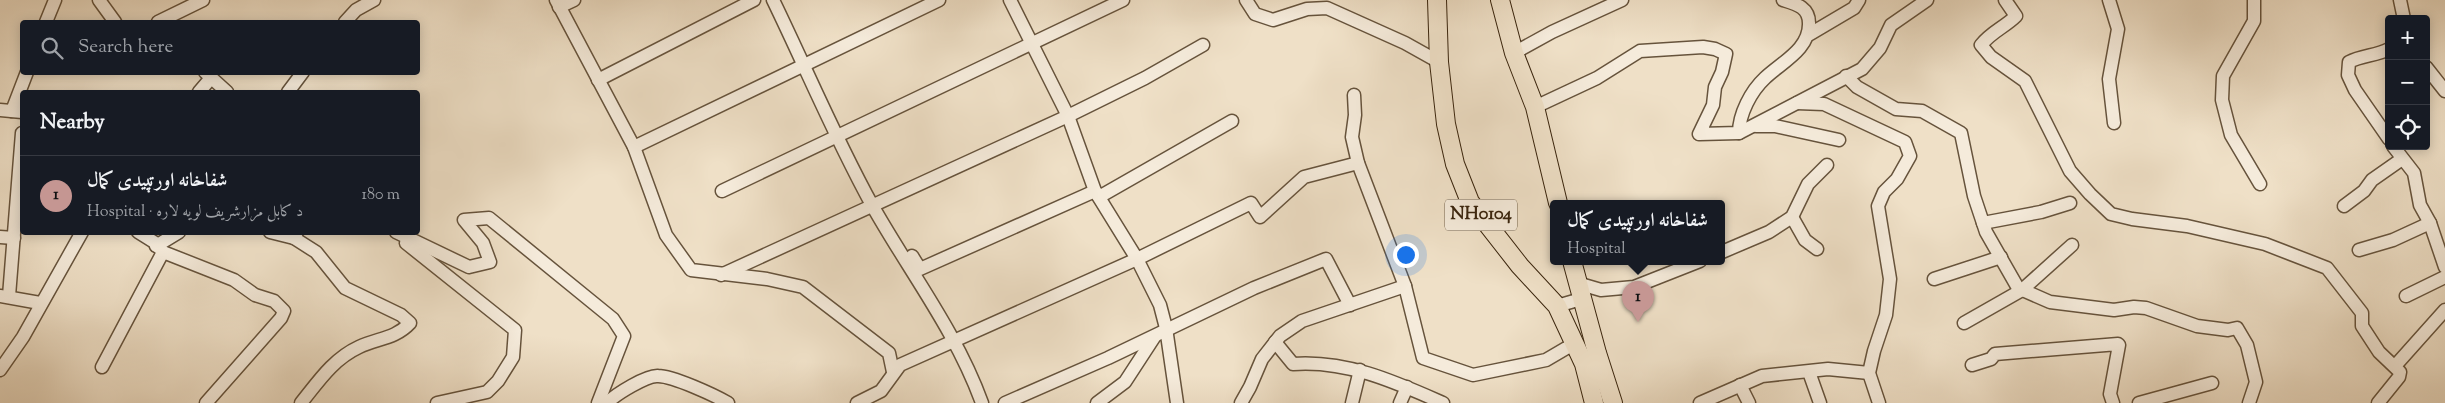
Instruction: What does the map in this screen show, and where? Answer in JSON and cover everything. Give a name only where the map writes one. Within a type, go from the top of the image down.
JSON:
[{"type":"highway","name":"NH0104","points":[[1437,0],[1439,62],[1446,124],[1456,164],[1470,202],[1520,266],[1557,306],[1584,364],[1594,403]]},
{"type":"highway","points":[[1500,0],[1514,53],[1535,107],[1557,200]]},
{"type":"highway","points":[[1573,265],[1613,403]]},
{"type":"street","points":[[47,20],[55,0]]},
{"type":"street","points":[[99,0],[114,20]]},
{"type":"street","points":[[162,20],[203,0]]},
{"type":"street","points":[[347,20],[356,10],[374,0]]},
{"type":"street","points":[[574,0],[557,4],[634,147],[666,235],[679,256],[691,270],[767,279],[803,287],[889,353],[893,372]]},
{"type":"street","points":[[598,80],[754,0]]},
{"type":"street","points":[[773,0],[836,137],[872,206],[955,340],[972,373],[982,403]]},
{"type":"street","points":[[634,147],[939,0]]},
{"type":"street","points":[[1010,0],[1068,116],[1097,194],[1137,259],[1160,305],[1161,332],[1177,403]]},
{"type":"street","points":[[722,191],[1123,0]]},
{"type":"street","points":[[1246,0],[1255,14],[1273,20],[1308,9],[1327,8],[1405,43],[1439,62]]},
{"type":"street","points":[[1514,53],[1552,32],[1622,0]]},
{"type":"street","points":[[1783,0],[1802,6],[1809,17],[1810,34]]},
{"type":"street","points":[[1739,133],[1739,124],[1749,99],[1764,79],[1797,51],[1810,34],[1854,8],[1859,0]]},
{"type":"street","points":[[1535,107],[1597,78],[1640,51],[1715,49],[1726,54],[1722,72],[1715,87],[1713,105],[1699,134],[1739,133],[1862,68],[1880,48],[1891,25],[1928,0]]},
{"type":"street","points":[[2005,0],[2016,16],[2007,25],[1990,34],[1981,45],[1991,56],[2025,81],[2070,171],[2090,194],[2111,214],[2132,220],[2187,226],[2265,244],[2327,268],[2362,313],[2362,326],[2379,352],[2400,372],[2399,377],[2378,403]]},
{"type":"street","points":[[2109,0],[2118,29],[2109,79],[2114,122]]},
{"type":"street","points":[[2254,0],[2254,21],[2223,76],[2222,100],[2231,135],[2260,184]]},
{"type":"street","points":[[2400,0],[2403,15]]},
{"type":"street","points":[[721,275],[1068,116],[1145,78],[1203,45]]},
{"type":"street","points":[[2385,51],[2359,56],[2349,62],[2348,75],[2355,90],[2385,133]]},
{"type":"street","points":[[2430,72],[2445,91]]},
{"type":"street","points":[[11,111],[26,75]]},
{"type":"street","points":[[200,90],[208,75],[225,90]]},
{"type":"street","points":[[290,90],[301,75]]},
{"type":"street","points":[[1846,76],[1857,87],[1896,109],[1922,111],[1961,133],[1974,196],[1983,223],[2018,288],[2050,302],[2114,310],[2134,307],[2146,308],[2197,326],[2228,330],[2237,328],[2247,345],[2256,382],[2249,403]]},
{"type":"street","points":[[1354,95],[1355,115],[1352,137],[1358,163],[1405,286],[1423,358],[1473,375],[1546,360],[1575,343]]},
{"type":"street","points":[[1797,103],[1824,104],[1905,142],[1908,147],[1910,156],[1897,179],[1884,192],[1878,206],[1890,279],[1886,315],[1869,373],[1879,403]]},
{"type":"street","points":[[895,243],[904,245],[920,269],[1097,194],[1232,121]]},
{"type":"street","points":[[1754,126],[1775,126],[1839,140]]},
{"type":"street","points":[[2396,150],[2414,173],[2420,205],[2430,223],[2445,267]]},
{"type":"street","points":[[20,159],[14,238],[5,296],[40,303]]},
{"type":"street","points":[[2344,206],[2364,191],[2372,180],[2402,160]]},
{"type":"street","points":[[857,403],[882,391],[893,372],[900,365],[1137,259],[1250,203],[1260,217],[1304,177],[1358,163]]},
{"type":"street","points":[[1725,251],[1769,232],[1792,217],[1808,184],[1828,165]]},
{"type":"street","points":[[1983,223],[2041,212],[2070,203]]},
{"type":"street","points":[[1792,217],[1804,240],[1817,249]]},
{"type":"street","points":[[401,235],[469,266],[490,262],[483,243],[464,220],[489,218],[613,319],[624,336],[598,403]]},
{"type":"street","points":[[2359,250],[2392,240],[2430,223]]},
{"type":"street","points":[[0,370],[11,357],[80,235]]},
{"type":"street","points":[[144,235],[234,280],[254,295],[274,301],[284,311],[281,318],[206,403]]},
{"type":"street","points":[[102,367],[159,243],[174,235]]},
{"type":"street","points":[[295,235],[316,252],[345,288],[393,311],[410,323],[400,333],[358,348],[332,365],[301,403]]},
{"type":"street","points":[[398,235],[515,330],[513,357],[498,381],[487,392],[437,403]]},
{"type":"street","points":[[0,237],[14,238]]},
{"type":"street","points":[[1964,323],[2022,290],[2072,245]]},
{"type":"street","points":[[1934,279],[2001,257]]},
{"type":"street","points":[[1006,403],[1254,288],[1326,259],[1350,305]]},
{"type":"street","points":[[1557,306],[1579,291],[1634,287],[1690,265]]},
{"type":"street","points":[[2406,296],[2445,277]]},
{"type":"street","points":[[1241,403],[1250,388],[1262,359],[1275,342],[1302,321],[1405,286]]},
{"type":"street","points":[[2395,366],[2445,310]]},
{"type":"street","points":[[1097,403],[1124,382],[1161,332]]},
{"type":"street","points":[[1275,342],[1293,364],[1317,364],[1360,370],[1407,387],[1443,403]]},
{"type":"street","points":[[1972,365],[1991,359],[1995,354],[2118,344],[2110,394],[2113,403]]},
{"type":"street","points":[[1352,403],[1360,370]]},
{"type":"street","points":[[1700,403],[1762,376],[1828,370],[1869,373]]},
{"type":"street","points":[[1809,372],[1820,403]]},
{"type":"street","points":[[608,403],[626,387],[657,375],[697,388],[728,403]]},
{"type":"street","points":[[2139,403],[2212,383]]},
{"type":"street","points":[[1740,385],[1749,403]]},
{"type":"street","points":[[1400,403],[1407,387]]},
{"type":"place","name":"شفاخانه اورتپیدی کمال","points":[[1638,322]]}]
